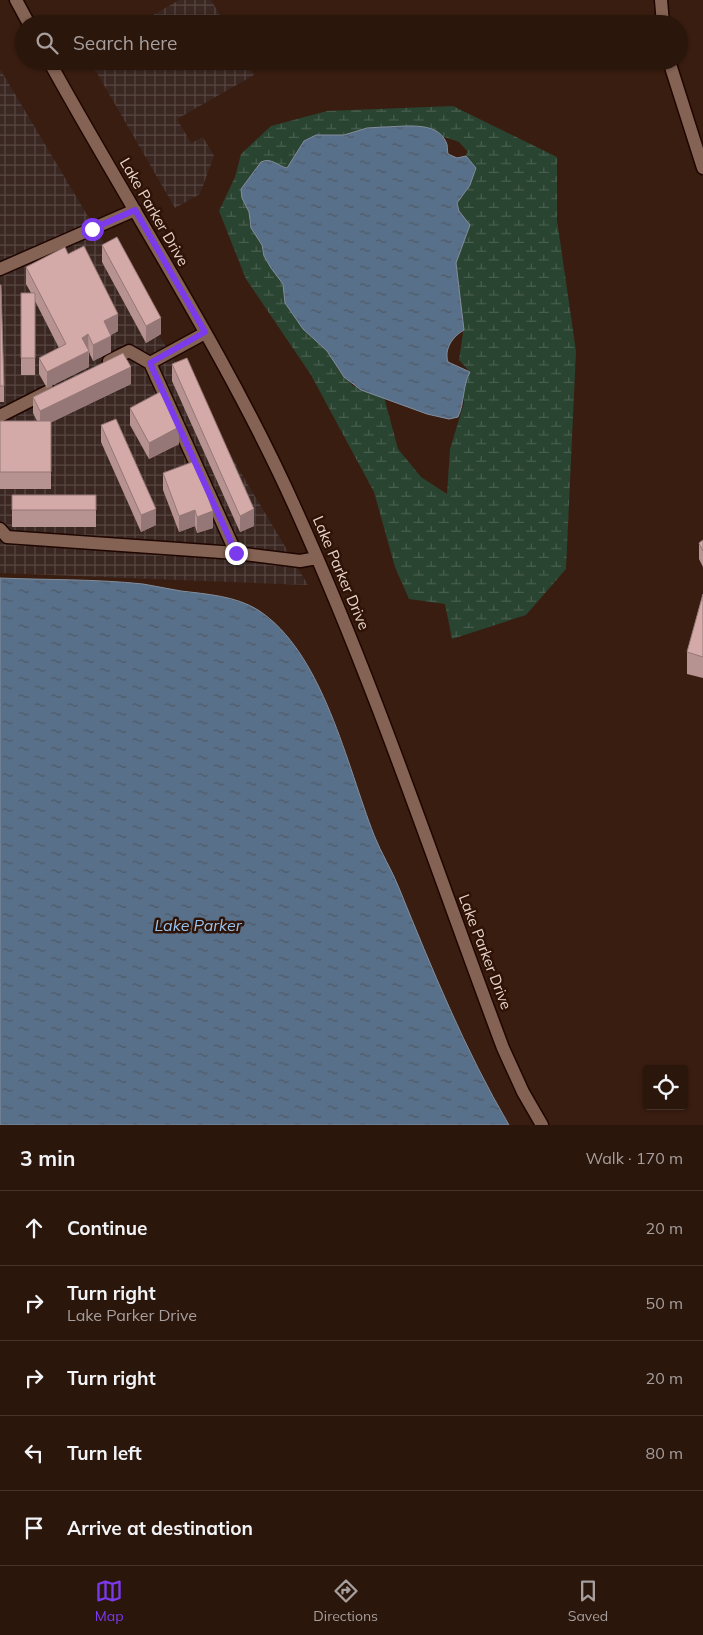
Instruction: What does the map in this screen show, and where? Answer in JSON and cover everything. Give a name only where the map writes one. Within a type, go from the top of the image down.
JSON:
[{"type":"street","points":[[16,0],[24,15]]},
{"type":"street","points":[[661,0],[662,15]]},
{"type":"street","name":"Lake Parker Drive","points":[[54,70],[205,332],[264,443],[317,558],[371,686],[504,1048],[523,1092],[542,1125]]},
{"type":"street","points":[[672,70],[703,168]]},
{"type":"street","points":[[0,269],[135,210]]},
{"type":"street","points":[[150,363],[205,332]]},
{"type":"street","points":[[94,368],[128,350],[150,363],[236,553]]},
{"type":"street","points":[[0,416],[60,386]]},
{"type":"street","points":[[0,529],[7,537],[236,553],[300,561],[317,558]]},
{"type":"shaded area","points":[[179,0],[211,0],[220,15],[153,15]]},
{"type":"shaded area","points":[[0,69],[308,585],[0,573]]},
{"type":"shaded area","points":[[95,70],[251,70],[254,75],[177,119],[191,143],[203,137],[214,156],[200,194],[175,208]]},
{"type":"green space","points":[[453,106],[557,157],[557,220],[576,351],[566,569],[526,615],[452,639],[445,604],[409,599],[395,567],[374,492],[311,375],[246,279],[219,211],[235,177],[241,154],[271,126],[327,111]],"holes":[[[415,127],[459,142],[467,151],[466,156],[476,168],[470,185],[457,203],[459,211],[470,225],[456,263],[464,326],[459,360],[470,372],[464,383],[464,403],[450,449],[447,494],[421,477],[398,449],[384,397],[353,386],[338,369],[327,351],[303,329],[285,303],[283,284],[264,256],[262,245],[249,221],[249,212],[242,198],[241,189],[257,167],[273,162],[287,168],[298,150],[316,135],[344,135],[367,128]]]},
{"type":"water","points":[[409,126],[435,130],[446,142],[448,154],[457,158],[466,156],[476,168],[470,185],[457,203],[459,211],[470,225],[456,263],[464,330],[456,336],[447,352],[448,362],[470,372],[458,417],[449,419],[427,414],[361,390],[344,377],[327,351],[303,329],[285,303],[283,284],[264,256],[262,245],[251,228],[249,212],[242,198],[241,189],[261,162],[271,161],[287,168],[304,141],[316,135],[344,135],[367,128]]},
{"type":"water","name":"Lake Parker","points":[[0,578],[125,582],[221,596],[249,605],[281,629],[300,653],[316,681],[343,745],[377,842],[396,881],[464,1038],[509,1125],[0,1125]]},
{"type":"building","points":[[117,237],[161,318],[146,326],[102,245]]},
{"type":"building","points":[[84,246],[118,314],[104,321],[111,336],[93,345],[88,334],[82,338],[89,351],[47,372],[39,358],[66,344],[26,267],[65,247],[68,254]]},
{"type":"building","points":[[1,285],[4,386],[0,386]]},
{"type":"building","points":[[21,293],[35,293],[35,358],[21,358]]},
{"type":"building","points":[[123,353],[131,367],[40,411],[33,397]]},
{"type":"building","points":[[187,358],[254,509],[240,516],[172,364]]},
{"type":"building","points":[[160,392],[179,427],[149,443],[130,408]]},
{"type":"building","points":[[116,419],[156,509],[141,515],[101,425]]},
{"type":"building","points":[[0,421],[51,421],[51,472],[0,472]]},
{"type":"building","points":[[195,461],[213,511],[197,517],[195,510],[179,516],[163,473]]},
{"type":"building","points":[[12,495],[96,495],[96,510],[12,510]]},
{"type":"building","points":[[703,540],[703,551],[699,543]]},
{"type":"building","points":[[703,594],[703,657],[687,652]]},
{"type":"route","points":[[92,229],[135,210],[205,332],[150,363],[236,553]]}]
